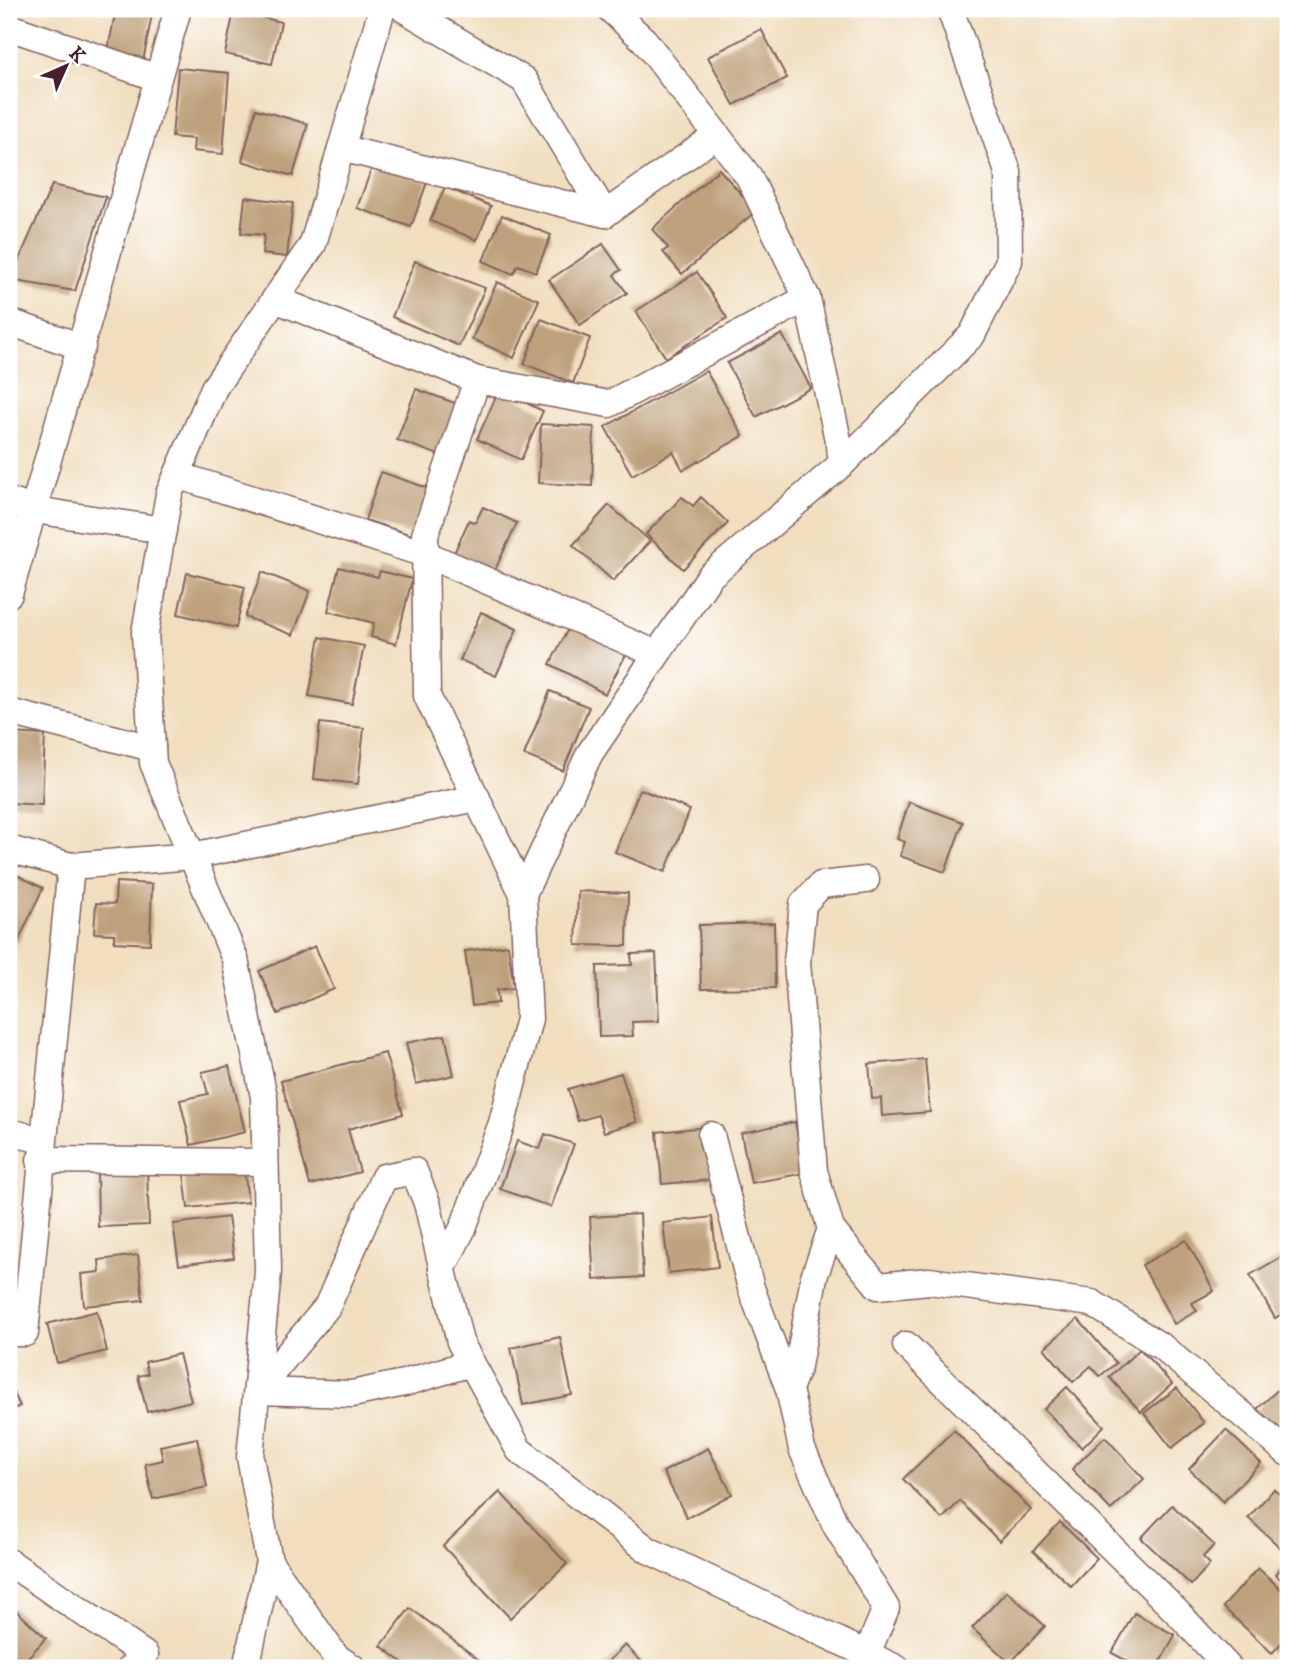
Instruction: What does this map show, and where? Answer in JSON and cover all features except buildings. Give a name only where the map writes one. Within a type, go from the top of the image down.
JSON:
[{"type":"street","points":[[9,594],[178,9]]},
{"type":"street","points":[[246,1668],[269,1561],[250,1457],[268,1272],[264,1097],[235,959],[153,763],[145,633],[169,494],[214,388],[313,244],[382,9]]},
{"type":"street","points":[[404,9],[524,80],[605,214]]},
{"type":"street","points":[[610,9],[644,40],[749,177],[807,298],[843,463]]},
{"type":"street","points":[[523,894],[590,753],[710,576],[843,463],[972,335],[1009,261],[1008,172],[950,9]]},
{"type":"street","points":[[9,27],[158,78]]},
{"type":"street","points":[[341,148],[605,214],[718,135]]},
{"type":"street","points":[[275,299],[477,380],[609,404],[807,298]]},
{"type":"street","points":[[9,322],[82,347]]},
{"type":"street","points":[[442,1269],[463,1228],[502,1123],[529,1019],[523,894],[427,696],[425,535],[477,380]]},
{"type":"street","points":[[177,475],[425,554],[657,654]]},
{"type":"street","points":[[9,501],[35,510],[163,530]]},
{"type":"street","points":[[9,712],[152,748]]},
{"type":"street","points":[[9,849],[71,866],[192,856],[477,799]]},
{"type":"street","points":[[9,1333],[25,1333],[71,866]]},
{"type":"street","points":[[866,880],[821,885],[803,904],[797,962],[814,1171],[831,1229],[878,1286],[929,1281],[1092,1303],[1162,1347],[1288,1453]]},
{"type":"street","points":[[9,1132],[41,1150],[265,1162]]},
{"type":"street","points":[[711,1135],[751,1288],[789,1390],[802,1449],[835,1524],[886,1608],[867,1654]]},
{"type":"street","points":[[257,1391],[327,1307],[384,1177],[414,1171],[427,1203],[460,1342],[519,1450],[648,1550],[896,1668]]},
{"type":"street","points":[[789,1390],[798,1366],[814,1276],[831,1229]]},
{"type":"street","points":[[906,1345],[1179,1614],[1229,1668]]},
{"type":"street","points":[[257,1391],[352,1394],[404,1383],[471,1363]]},
{"type":"street","points":[[269,1561],[336,1657],[353,1668]]},
{"type":"street","points":[[9,1562],[145,1655],[130,1668]]}]
